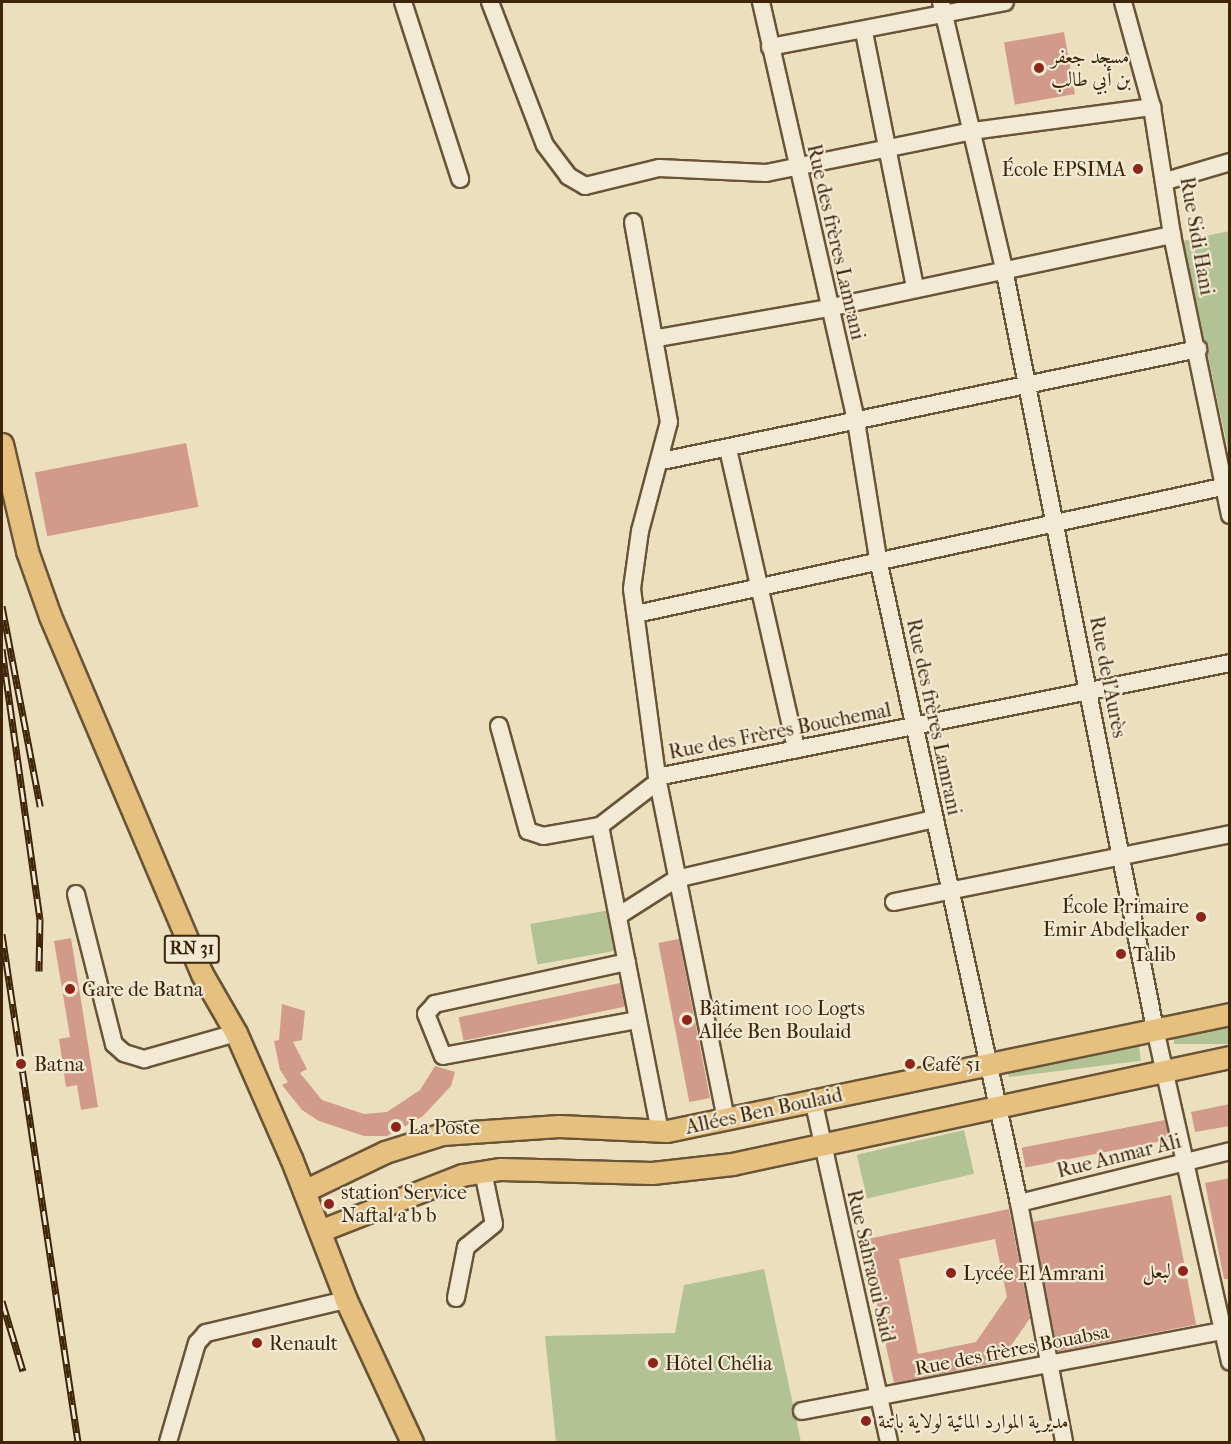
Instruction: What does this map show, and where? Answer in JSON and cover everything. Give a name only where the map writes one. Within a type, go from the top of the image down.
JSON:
[{"type":"main road","name":"RN 31","points":[[2,444],[27,551],[50,616],[202,974],[236,1033],[321,1230],[346,1300],[412,1443]]},
{"type":"main road","name":"Allées Ben Boulaid","points":[[304,1191],[385,1152],[442,1134],[559,1126],[660,1131],[726,1120],[813,1099],[987,1067],[1230,1014]]},
{"type":"main road","points":[[321,1230],[424,1188],[483,1172],[550,1169],[652,1173],[823,1148],[1230,1057]]},
{"type":"street","points":[[403,2],[460,179]]},
{"type":"street","points":[[490,2],[545,145],[574,182],[585,186],[659,168],[737,174],[888,149],[972,130],[1152,107]]},
{"type":"street","name":"Rue des frères Lamrani","points":[[761,2],[799,165],[828,308],[856,421],[879,564],[917,725],[933,819],[952,891],[996,1111],[1019,1203],[1064,1443]]},
{"type":"street","points":[[770,47],[864,32],[942,9],[1005,2]]},
{"type":"street","name":"Rue Sidi Hani","points":[[1123,2],[1152,107],[1166,181],[1172,235],[1198,349],[1222,487],[1230,515]]},
{"type":"street","name":"Rue de l'Aurès","points":[[942,9],[1004,269],[1025,384],[1057,524],[1089,692],[1125,858],[1155,1029],[1226,1329],[1230,1362]]},
{"type":"street","points":[[864,32],[915,288]]},
{"type":"street","points":[[1166,181],[1230,162]]},
{"type":"street","points":[[633,222],[657,338],[669,422],[662,461],[640,531],[632,589],[654,782],[726,1120]]},
{"type":"street","points":[[657,338],[828,308],[1172,235]]},
{"type":"street","points":[[662,461],[1198,349]]},
{"type":"street","points":[[728,449],[796,749]]},
{"type":"street","points":[[636,614],[760,585],[879,564],[1222,487]]},
{"type":"street","name":"Rue des Frères Bouchemal","points":[[600,826],[654,782],[796,749],[1230,663]]},
{"type":"street","points":[[499,726],[528,831],[543,836],[600,826],[660,1131]]},
{"type":"street","points":[[618,916],[676,879],[933,819]]},
{"type":"street","points":[[894,902],[1125,858],[1230,834]]},
{"type":"street","points":[[76,894],[114,1044],[124,1053],[144,1059],[236,1033]]},
{"type":"street","points":[[627,962],[435,1004],[426,1014],[443,1056],[638,1020]]},
{"type":"street","name":"Rue Sahraoui Said","points":[[813,1099],[889,1443]]},
{"type":"street","name":"Rue Anmar Ali","points":[[1019,1203],[1230,1151]]},
{"type":"street","points":[[456,1298],[466,1247],[494,1224],[483,1172]]},
{"type":"street","points":[[168,1443],[203,1335],[217,1328],[346,1300]]},
{"type":"street","name":"Rue des frères Bouabsa","points":[[802,1412],[879,1396],[1048,1367],[1226,1329]]},
{"type":"green space","points":[[1230,231],[1229,454],[1183,241]]},
{"type":"green space","points":[[610,910],[617,950],[537,964],[530,924]]},
{"type":"green space","points":[[1174,1022],[1229,1022],[1229,1044],[1174,1044]]},
{"type":"green space","points":[[1138,1038],[1141,1061],[1009,1077],[1006,1054]]},
{"type":"green space","points":[[964,1130],[974,1174],[867,1199],[857,1155]]},
{"type":"green space","points":[[764,1269],[801,1442],[556,1442],[545,1336],[675,1333],[684,1285]]},
{"type":"building","name":"مسجد جعفر بن أبي طالب","points":[[1064,32],[1075,94],[1015,105],[1004,43]]},
{"type":"building","points":[[186,443],[198,507],[47,536],[35,472]]},
{"type":"building","name":"Gare de Batna","points":[[71,938],[98,1107],[81,1110],[77,1085],[66,1087],[59,1039],[70,1037],[54,941]]},
{"type":"building","name":"Bâtiment 100 Logts Allée Ben Boulaid","points":[[679,939],[710,1098],[689,1102],[658,943]]},
{"type":"building","points":[[620,983],[625,1006],[464,1041],[459,1017]]},
{"type":"building","points":[[282,1004],[305,1011],[302,1040],[293,1042],[307,1069],[300,1073],[322,1100],[364,1114],[387,1112],[420,1090],[435,1066],[455,1072],[451,1086],[423,1116],[387,1136],[364,1136],[319,1121],[302,1110],[282,1085],[288,1082],[280,1070],[274,1041],[279,1040]]},
{"type":"building","points":[[1230,1104],[1230,1126],[1195,1132],[1191,1112]]},
{"type":"building","points":[[1165,1120],[1169,1140],[1025,1167],[1022,1148]]},
{"type":"building","points":[[1230,1178],[1230,1279],[1224,1279],[1205,1183]]},
{"type":"building","points":[[1171,1195],[1196,1325],[1058,1351],[1033,1222]]},
{"type":"building","points":[[1009,1209],[1030,1318],[1000,1362],[894,1383],[863,1240]],"holes":[[[995,1239],[1007,1297],[976,1342],[918,1354],[899,1259]]]},
{"type":"railway","points":[[2,606],[40,806]]},
{"type":"railway","points":[[2,649],[40,919],[39,971]]},
{"type":"railway","points":[[2,934],[78,1442]]},
{"type":"railway","points":[[2,1301],[23,1371]]},
{"type":"place","name":"مسجد جعفر بن أبي طالب","points":[[1039,68]]},
{"type":"place","name":"École EPSIMA","points":[[1138,169]]},
{"type":"place","name":"École Primaire Emir Abdelkader","points":[[1201,917]]},
{"type":"place","name":"Talib","points":[[1121,954]]},
{"type":"place","name":"Gare de Batna","points":[[70,989]]},
{"type":"place","name":"Bâtiment 100 Logts Allée Ben Boulaid","points":[[687,1020]]},
{"type":"place","name":"Batna","points":[[21,1064]]},
{"type":"place","name":"Café 51","points":[[910,1064]]},
{"type":"place","name":"La Poste","points":[[396,1127]]},
{"type":"place","name":"station Service Naftal a b b","points":[[329,1204]]},
{"type":"place","name":"لبعل","points":[[1183,1271]]},
{"type":"place","name":"Lycée El Amrani","points":[[951,1273]]},
{"type":"place","name":"Renault","points":[[257,1343]]},
{"type":"place","name":"Hôtel Chélia","points":[[653,1363]]},
{"type":"place","name":"مديرية الموارد المائية لولاية باتنة","points":[[866,1421]]}]
